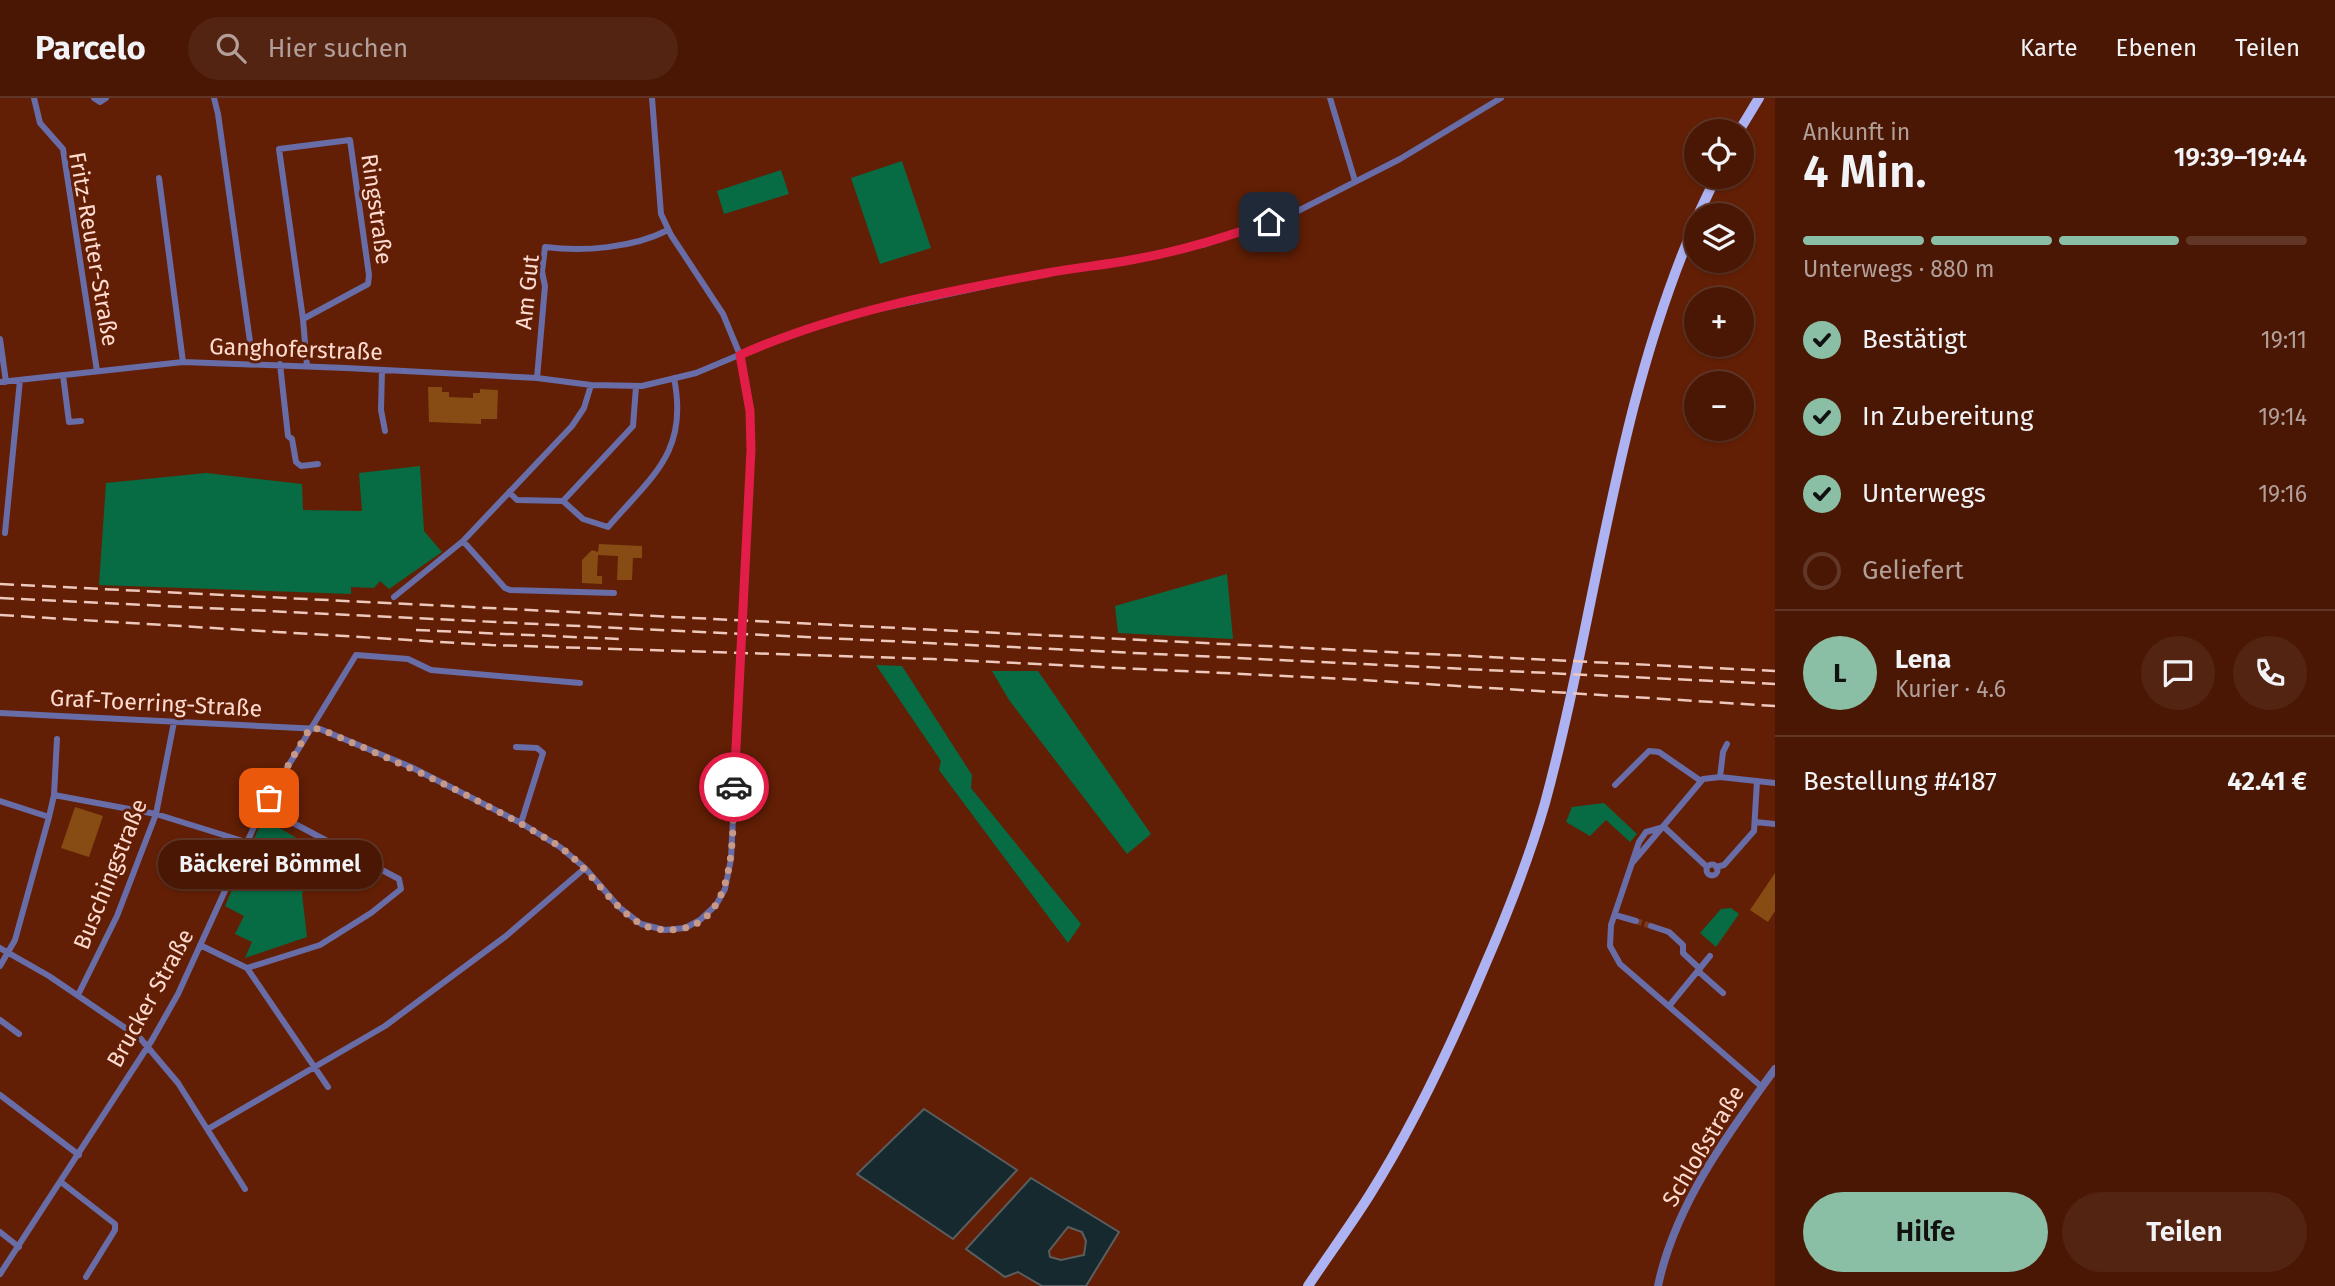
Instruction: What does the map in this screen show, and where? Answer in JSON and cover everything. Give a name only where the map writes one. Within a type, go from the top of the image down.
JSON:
[{"type":"highway","points":[[1746,119],[1759,98]]},
{"type":"highway","points":[[1308,1286],[1386,1167],[1421,1105],[1462,1020],[1524,866],[1544,807],[1571,698],[1640,375],[1661,306],[1684,250]]},
{"type":"street","name":"Fritz-Reuter-Straße","points":[[34,98],[40,123],[63,149],[97,371]]},
{"type":"street","points":[[94,98],[100,102],[106,98]]},
{"type":"street","points":[[214,98],[253,363]]},
{"type":"street","name":"Graf-Toerring-Straße","points":[[0,713],[320,729],[411,767],[521,823],[559,846],[585,868],[619,907],[641,924],[665,930],[685,928],[716,905],[725,889],[731,859],[751,450],[750,411],[740,355],[723,314],[668,230],[660,207],[652,98]]},
{"type":"street","points":[[1330,98],[1355,181]]},
{"type":"street","name":"Ganghoferstraße","points":[[3,382],[183,362],[280,364],[537,378],[591,386],[636,387],[674,379],[777,339],[855,314],[1047,273],[1137,259],[1206,244],[1290,215],[1400,159],[1501,98]]},
{"type":"street","name":"Ringstraße","points":[[303,319],[368,284],[369,275],[350,140],[279,149],[307,366]]},
{"type":"street","points":[[159,178],[183,362]]},
{"type":"street","name":"Am Gut","points":[[537,378],[545,286],[542,272],[545,247],[587,251],[599,246],[645,239],[668,230]]},
{"type":"street","points":[[0,339],[3,382]]},
{"type":"street","points":[[280,364],[288,436],[292,439],[296,462],[301,466],[318,464]]},
{"type":"street","points":[[382,370],[385,431]]},
{"type":"street","points":[[63,375],[69,422],[81,421]]},
{"type":"street","points":[[509,492],[517,500],[563,501],[583,519],[608,527],[662,464],[672,448],[678,419],[674,379]]},
{"type":"street","points":[[5,533],[20,380]]},
{"type":"street","points":[[394,597],[463,541],[579,418],[591,386]]},
{"type":"street","points":[[563,501],[633,425],[636,387]]},
{"type":"street","points":[[463,541],[505,588],[510,590],[614,593]]},
{"type":"street","name":"Brucker Straße","points":[[0,1275],[79,1155],[178,994],[263,807],[356,655],[408,659],[430,670],[580,683]]},
{"type":"street","name":"Buschingstraße","points":[[78,995],[117,916],[156,814],[174,722]]},
{"type":"street","points":[[0,966],[15,940],[49,817],[54,795],[57,738]]},
{"type":"street","points":[[1720,777],[1723,752],[1727,744]]},
{"type":"street","points":[[516,747],[537,748],[543,752],[521,823]]},
{"type":"street","points":[[1615,785],[1649,751],[1659,752],[1701,781]]},
{"type":"street","points":[[1632,863],[1701,781],[1708,777],[1775,783]]},
{"type":"street","points":[[1664,827],[1707,867],[1724,865],[1754,831],[1757,781]]},
{"type":"street","points":[[54,795],[156,814],[246,842]]},
{"type":"street","points":[[0,801],[49,817]]},
{"type":"street","points":[[247,968],[320,945],[370,913],[401,889],[399,879],[263,807]]},
{"type":"street","points":[[1755,822],[1775,824]]},
{"type":"street","points":[[1664,827],[1643,834],[1611,925],[1610,946],[1620,964],[1762,1087]]},
{"type":"street","points":[[208,1129],[389,1023],[506,936],[585,868]]},
{"type":"street","points":[[1615,915],[1636,921]]},
{"type":"street","points":[[1651,926],[1670,932],[1683,945],[1683,953],[1723,993]]},
{"type":"street","points":[[200,946],[247,968],[328,1087]]},
{"type":"street","points":[[0,948],[78,995],[140,1038],[178,1083],[245,1189]]},
{"type":"street","points":[[1669,1006],[1710,956]]},
{"type":"street","points":[[0,1020],[19,1034]]},
{"type":"street","name":"Schloßstraße","points":[[1658,1286],[1665,1254],[1696,1188],[1775,1069]]},
{"type":"street","points":[[0,1095],[79,1155]]},
{"type":"street","points":[[61,1182],[115,1224],[115,1230],[86,1278]]},
{"type":"street","points":[[0,1232],[19,1247]]},
{"type":"green space","points":[[902,161],[931,248],[880,264],[851,178]]},
{"type":"green space","points":[[781,170],[789,194],[724,214],[717,191]]},
{"type":"green space","points":[[420,466],[424,531],[442,552],[389,589],[380,581],[374,588],[351,587],[351,594],[99,585],[106,483],[206,473],[302,484],[303,510],[362,511],[359,473]]},
{"type":"green space","points":[[1227,574],[1233,639],[1118,633],[1115,606]]},
{"type":"green space","points":[[876,665],[902,666],[972,775],[971,788],[1081,924],[1068,943],[939,770],[941,761]]},
{"type":"green space","points":[[992,671],[1038,671],[1151,834],[1127,854],[1009,700]]},
{"type":"green space","points":[[1604,803],[1637,834],[1630,842],[1606,820],[1590,836],[1566,822],[1572,807]]},
{"type":"green space","points":[[263,818],[308,845],[305,851],[306,882],[302,894],[307,937],[245,958],[252,942],[235,934],[244,916],[225,906]]},
{"type":"green space","points":[[1731,908],[1739,914],[1716,947],[1700,933],[1721,909]]},
{"type":"water","points":[[924,1109],[1017,1170],[953,1239],[857,1174]]},
{"type":"water","points":[[1031,1178],[1119,1232],[1086,1286],[1042,1286],[1018,1272],[1005,1277],[966,1249]],"holes":[[[1068,1227],[1082,1232],[1086,1241],[1084,1255],[1061,1260],[1050,1257],[1049,1251]]]},
{"type":"building","points":[[428,387],[442,387],[442,392],[449,392],[449,397],[473,398],[473,393],[480,393],[480,389],[498,390],[497,419],[481,419],[481,424],[429,422]]},
{"type":"building","points":[[599,544],[642,546],[642,558],[633,558],[632,580],[617,580],[618,556],[598,555],[597,576],[602,576],[602,584],[582,583],[582,560],[592,550],[598,552]]},
{"type":"building","points":[[75,807],[103,816],[89,857],[61,848]]},
{"type":"building","points":[[1775,873],[1775,911],[1768,922],[1750,910]]},
{"type":"tunnel","points":[[1636,921],[1651,926]]},
{"type":"railway","points":[[0,584],[1775,671]]},
{"type":"railway","points":[[0,598],[1775,684]]},
{"type":"railway","points":[[0,615],[491,645],[933,659],[1347,679],[1775,706]]},
{"type":"railway","points":[[416,630],[619,639]]},
{"type":"way so far","points":[[269,798],[310,728],[320,729],[411,767],[521,823],[559,846],[585,868],[619,907],[641,924],[665,930],[685,928],[699,920],[716,905],[725,889],[731,859],[734,787]]},
{"type":"place","name":"Bäckerei Bömmel","points":[[269,798]]},
{"type":"route","points":[[734,787],[751,450],[750,411],[740,355],[777,339],[855,314],[1047,273],[1137,259],[1206,244],[1269,222]]}]
